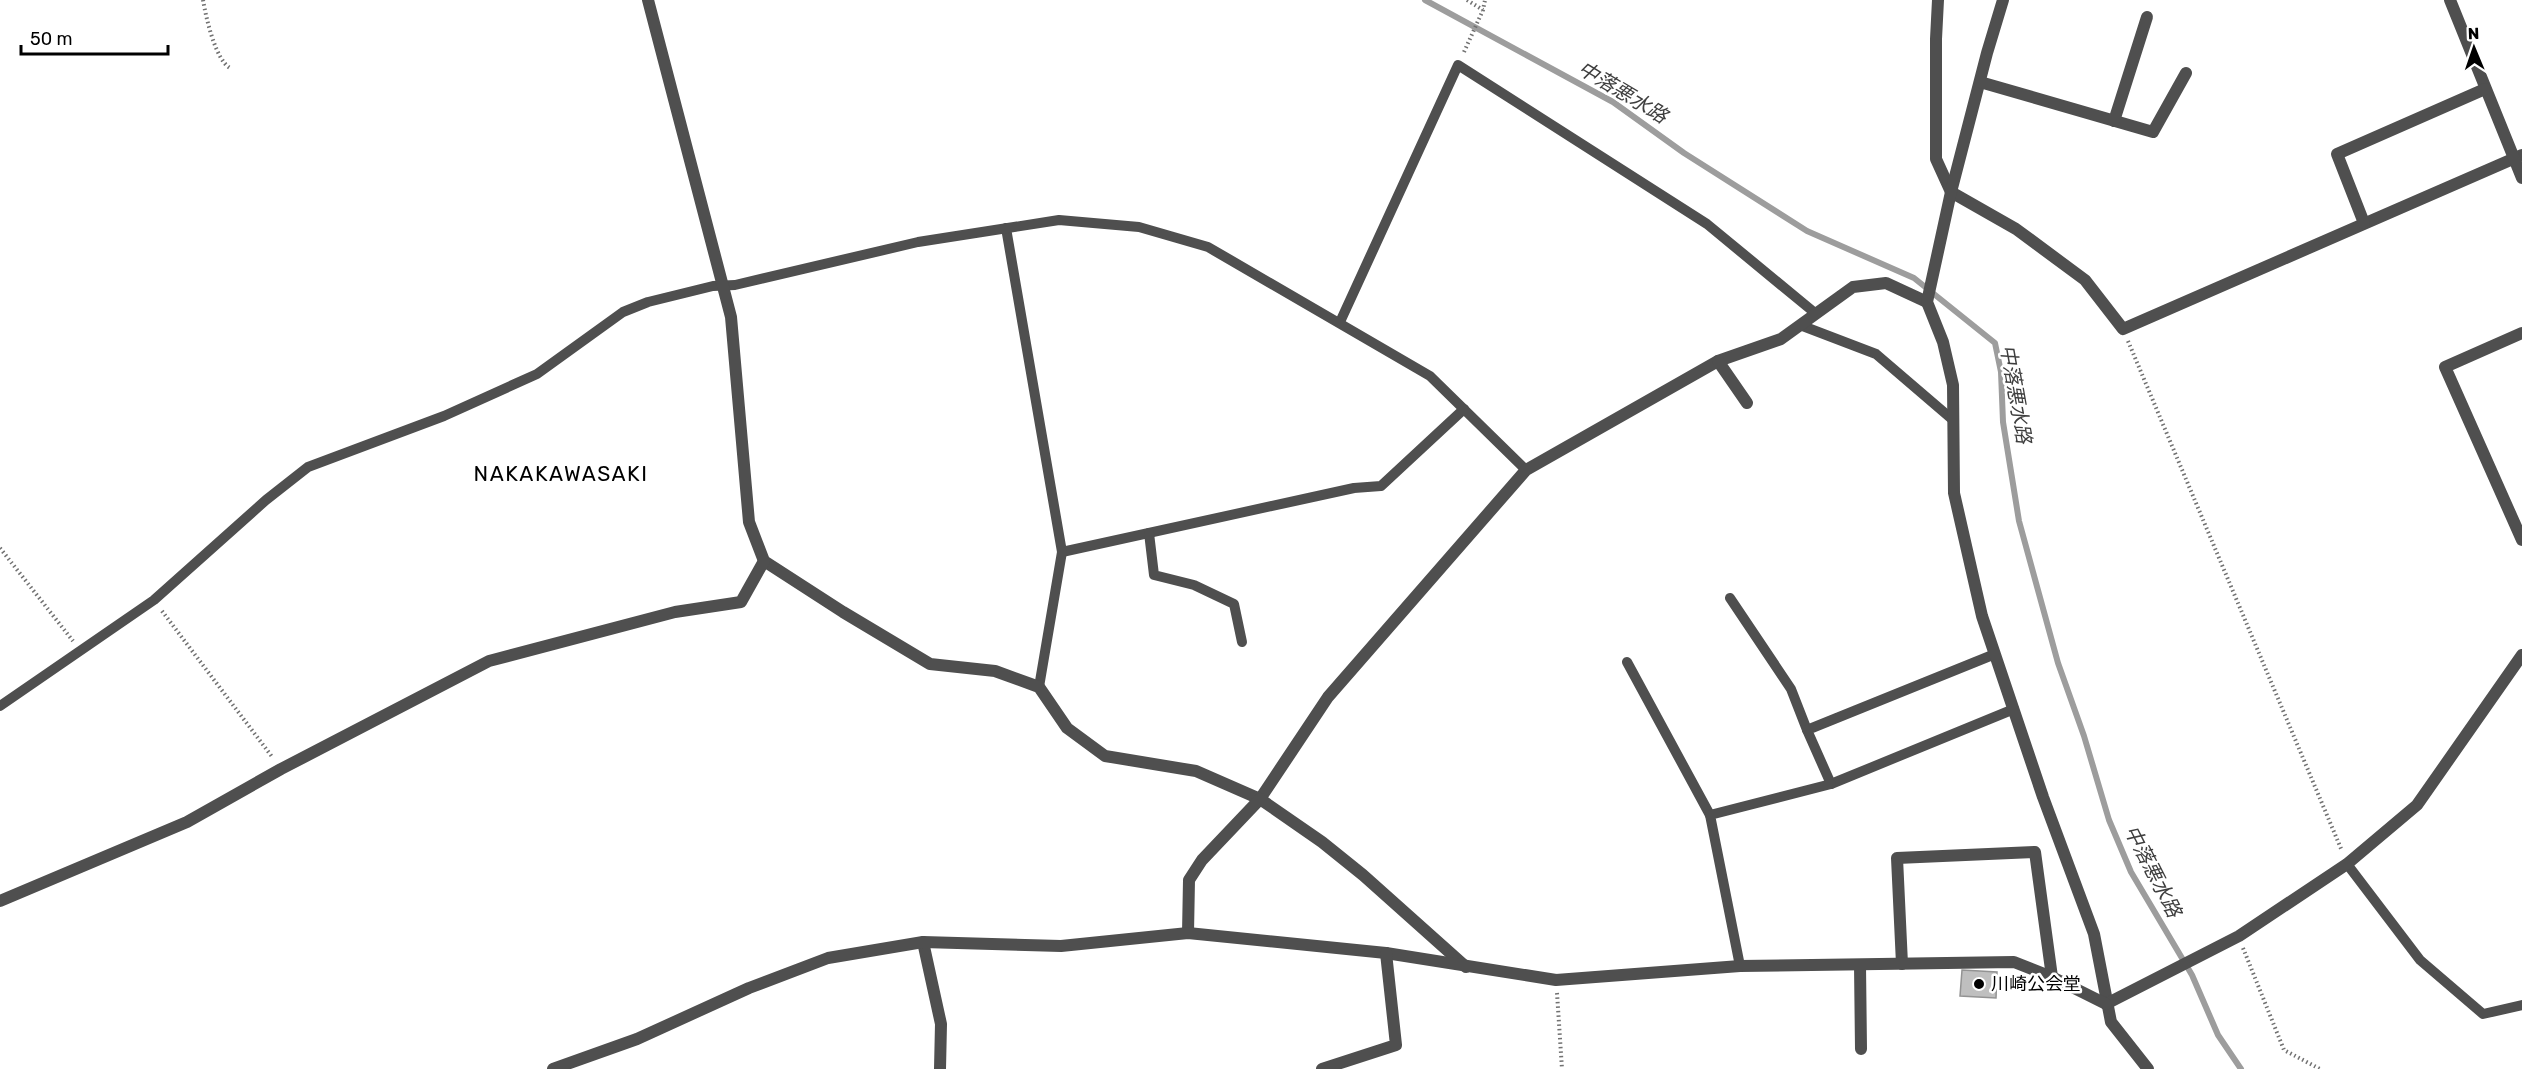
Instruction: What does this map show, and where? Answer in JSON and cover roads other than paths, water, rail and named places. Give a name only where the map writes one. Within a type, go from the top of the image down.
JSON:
[{"type":"street","points":[[648,0],[731,317],[749,522],[764,561],[930,664],[995,671],[1039,687],[1067,728],[1104,756],[1196,771],[1260,799],[1322,842],[1363,875],[1467,968]]},
{"type":"street","points":[[1938,0],[1936,159],[1952,192],[2016,229],[2085,280],[2123,329],[2518,157]]},
{"type":"street","points":[[2003,0],[1952,192],[1927,302],[1943,342],[1953,385],[1954,493],[1982,616],[2043,797],[2094,934],[2110,1022],[2148,1069]]},
{"type":"street","points":[[2450,0],[2485,89],[2518,157],[2522,178]]},
{"type":"street","points":[[2114,121],[2147,17]]},
{"type":"street","points":[[1980,81],[2153,132],[2186,73]]},
{"type":"street","points":[[2364,224],[2337,154],[2485,89]]},
{"type":"street","points":[[1188,933],[1189,880],[1202,860],[1260,799],[1328,697],[1526,470],[1719,361],[1781,339],[1853,287],[1886,283],[1927,302]]},
{"type":"street","points":[[2522,333],[2445,367],[2522,540]]},
{"type":"street","points":[[1719,361],[1747,403]]},
{"type":"street","points":[[0,901],[187,822],[280,769],[489,661],[675,612],[741,602],[764,561]]},
{"type":"street","points":[[2106,1004],[2239,936],[2347,864],[2417,805],[2520,662]]},
{"type":"street","points":[[1902,964],[1897,858],[2034,852],[2052,977]]},
{"type":"street","points":[[553,1069],[637,1039],[749,988],[828,958],[922,942],[1061,946],[1188,933],[1386,953],[1467,968],[1556,980],[1740,966],[2014,962],[2052,977],[2106,1004]]},
{"type":"street","points":[[922,942],[941,1024],[940,1069]]},
{"type":"street","points":[[1322,1069],[1396,1045],[1386,953]]},
{"type":"street","points":[[1860,965],[1861,1049]]},
{"type":"lane","points":[[1341,322],[1458,65],[1707,224],[1815,313]]},
{"type":"lane","points":[[0,706],[154,600],[266,500],[308,467],[444,416],[537,374],[623,312],[648,302],[723,284],[735,285],[918,242],[1006,228],[1059,220],[1139,227],[1208,248],[1341,322],[1430,376],[1526,470]]},
{"type":"lane","points":[[1006,228],[1062,552],[1039,687]]},
{"type":"lane","points":[[1800,325],[1876,354],[1953,420]]},
{"type":"lane","points":[[1062,552],[1354,488],[1381,486],[1464,409]]},
{"type":"lane","points":[[1149,533],[1155,575],[1194,585],[1234,604],[1242,642]]},
{"type":"lane","points":[[1730,598],[1791,689],[1831,784]]},
{"type":"lane","points":[[1807,730],[1995,654]]},
{"type":"lane","points":[[1627,662],[1710,815],[1740,966]]},
{"type":"lane","points":[[1710,815],[1831,784],[2014,709]]},
{"type":"lane","points":[[2347,864],[2420,960],[2483,1014],[2522,1005]]},
{"type":"waterway","name":"中落悪水路","points":[[1425,0],[1613,102],[1684,153],[1807,231],[1914,278],[1995,343],[2001,372],[2003,422],[2019,521],[2058,663],[2084,736],[2109,820],[2131,872],[2192,975],[2218,1035],[2241,1069]]},
{"type":"place","name":"川崎公会堂","points":[[1979,984]]},
{"type":"district","name":"NAKAKAWASAKI","points":[[561,474]]}]
